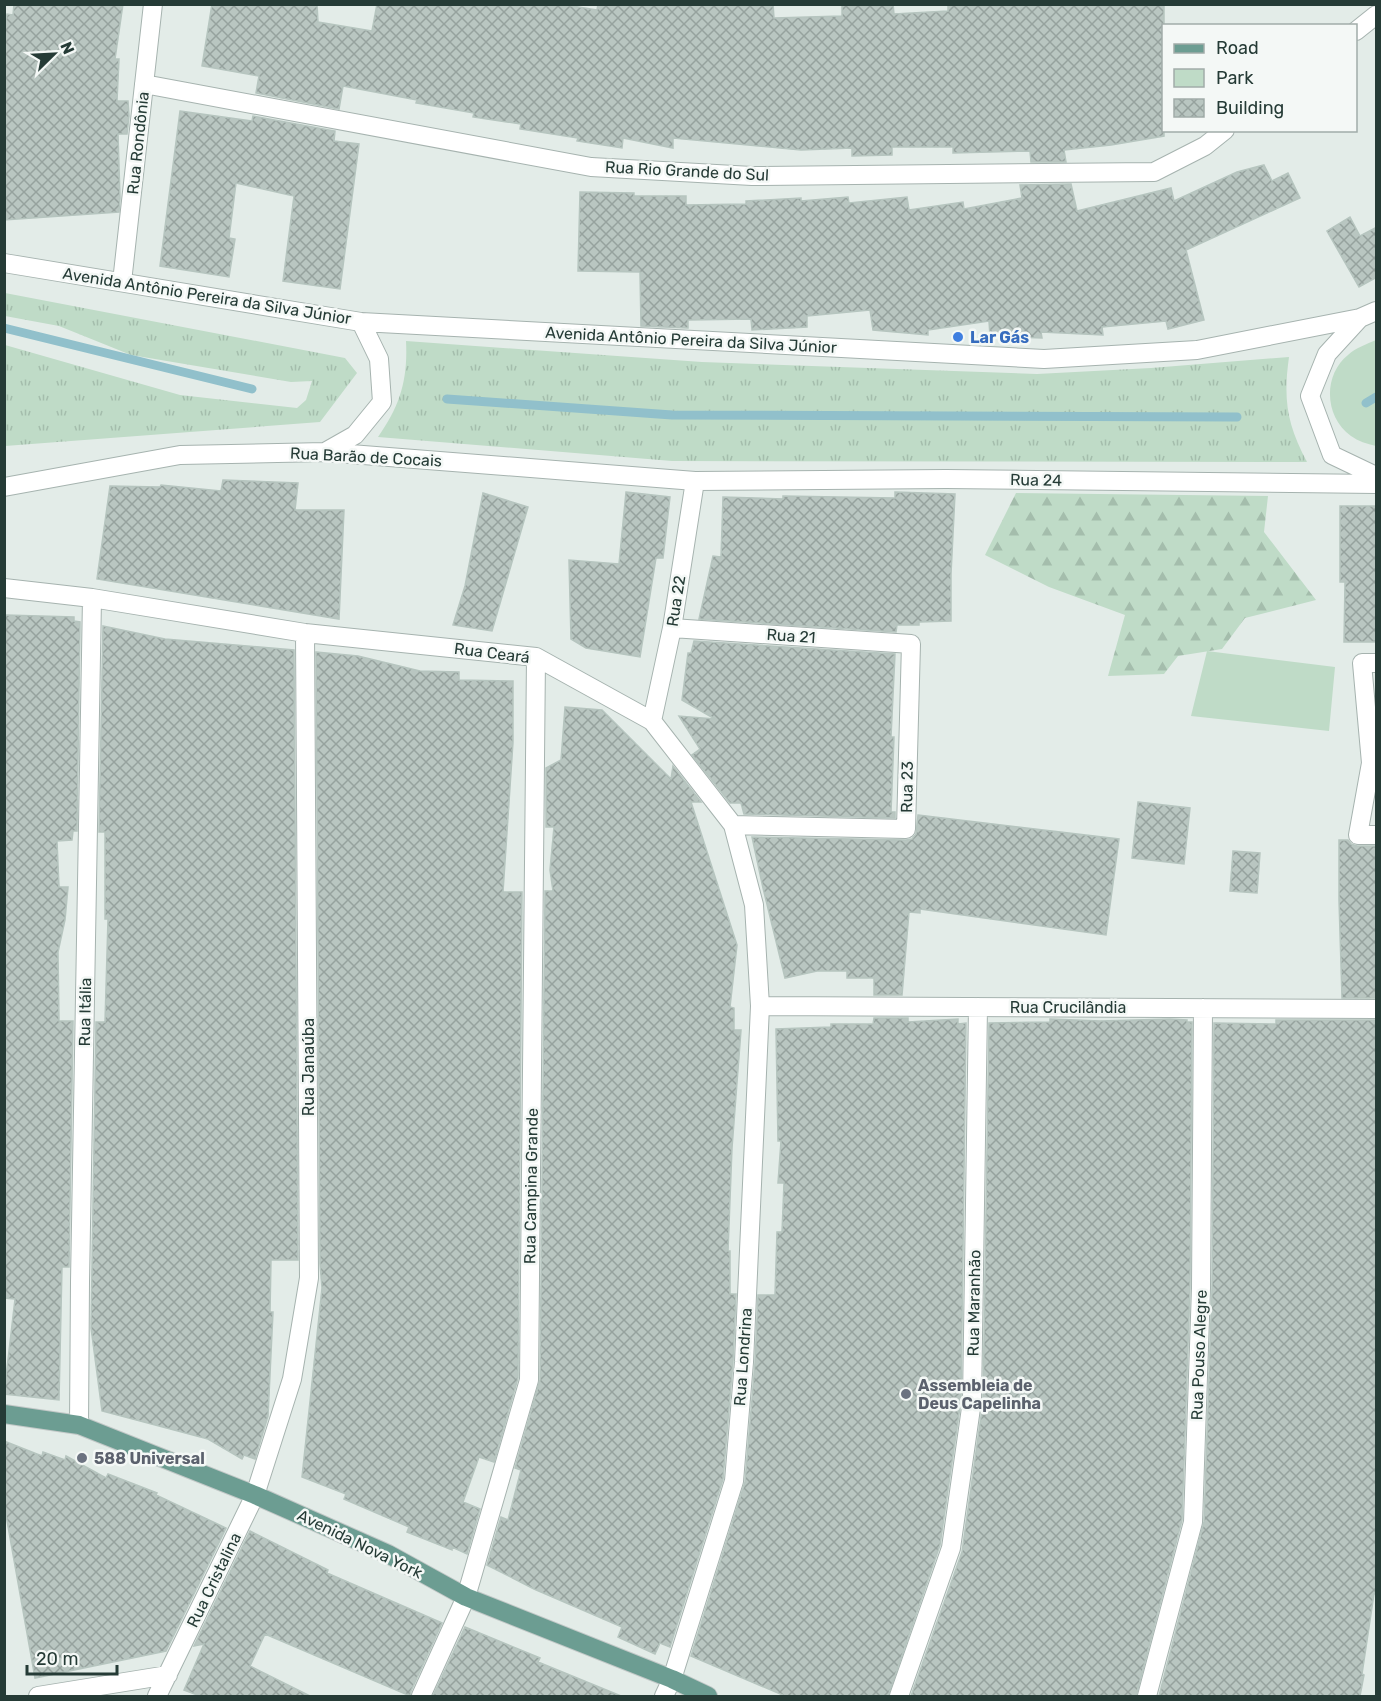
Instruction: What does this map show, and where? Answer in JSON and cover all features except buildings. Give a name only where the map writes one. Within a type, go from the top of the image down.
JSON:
[{"type":"main road","name":"Avenida Nova York","points":[[4,1414],[79,1425],[255,1495],[388,1554],[466,1597],[672,1679],[708,1696]]},
{"type":"street","name":"Rua Rondônia","points":[[122,282],[153,4]]},
{"type":"street","points":[[1357,30],[1377,15]]},
{"type":"street","name":"Rua Rio Grande do Sul","points":[[144,84],[591,167],[752,176],[1154,172],[1205,146],[1222,132]]},
{"type":"street","name":"Avenida Antônio Pereira da Silva Júnior","points":[[4,263],[361,321],[1044,359],[1197,350],[1368,315]]},
{"type":"street","points":[[1368,315],[1327,354],[1310,396],[1332,455],[1377,476]]},
{"type":"street","points":[[325,452],[355,435],[382,402],[380,359],[361,321]]},
{"type":"street","name":"Rua Barão de Cocais","points":[[4,487],[180,455],[325,452],[695,481]]},
{"type":"street","name":"Rua 24","points":[[695,481],[946,479],[1377,484]]},
{"type":"street","name":"Rua 22","points":[[652,721],[672,628],[695,481]]},
{"type":"street","name":"Rua Ceará","points":[[4,588],[92,598],[305,633],[536,657],[652,721],[733,825],[754,905],[760,1006]]},
{"type":"street","name":"Rua Itália","points":[[79,1425],[92,598]]},
{"type":"street","name":"Rua 21","points":[[672,628],[910,644]]},
{"type":"street","name":"Rua Janaúba","points":[[255,1495],[292,1379],[309,1278],[305,633]]},
{"type":"street","name":"Rua 23","points":[[733,825],[906,829],[910,644]]},
{"type":"street","name":"Rua Campina Grande","points":[[421,1696],[466,1597],[529,1380],[536,657]]},
{"type":"street","points":[[1367,835],[1371,763],[1369,663]]},
{"type":"street","name":"Rua Crucilândia","points":[[760,1006],[1377,1009]]},
{"type":"street","name":"Rua Londrina","points":[[664,1696],[672,1679],[734,1481],[744,1362],[760,1006]]},
{"type":"street","name":"Rua Maranhão","points":[[899,1696],[951,1548],[972,1401],[978,1007]]},
{"type":"street","name":"Rua Pouso Alegre","points":[[1147,1696],[1193,1522],[1201,1288],[1203,1008]]},
{"type":"street","name":"Rua Cristalina","points":[[157,1696],[255,1495]]},
{"type":"street","points":[[38,1696],[168,1675]]},
{"type":"green space","points":[[5,293],[345,358],[357,373],[320,422],[5,446],[5,345],[180,395],[297,408],[306,400],[312,381],[291,382],[131,355],[59,326],[5,316]]},
{"type":"green space","points":[[1376,340],[1376,446],[1351,436],[1342,428],[1336,418],[1330,396],[1334,373],[1340,363],[1354,350]]},
{"type":"green space","points":[[406,341],[702,362],[1037,374],[1289,357],[1286,386],[1288,411],[1295,436],[1307,462],[672,461],[378,437],[386,426],[401,392],[406,368]]},
{"type":"green space","points":[[1016,493],[1268,496],[1264,532],[1316,600],[1245,618],[1222,649],[1178,656],[1164,674],[1108,676],[1125,615],[1049,587],[985,555]]},
{"type":"green space","points":[[1207,651],[1335,667],[1329,731],[1191,716]]},
{"type":"waterway","points":[[4,328],[252,389]]},
{"type":"waterway","points":[[1366,403],[1376,397]]},
{"type":"waterway","points":[[447,399],[672,415],[1237,417]]},
{"type":"place","name":"Lar Gás","points":[[958,337]]},
{"type":"place","name":"Assembleia de Deus Capelinha","points":[[906,1394]]},
{"type":"place","name":"588 Universal","points":[[82,1458]]}]
